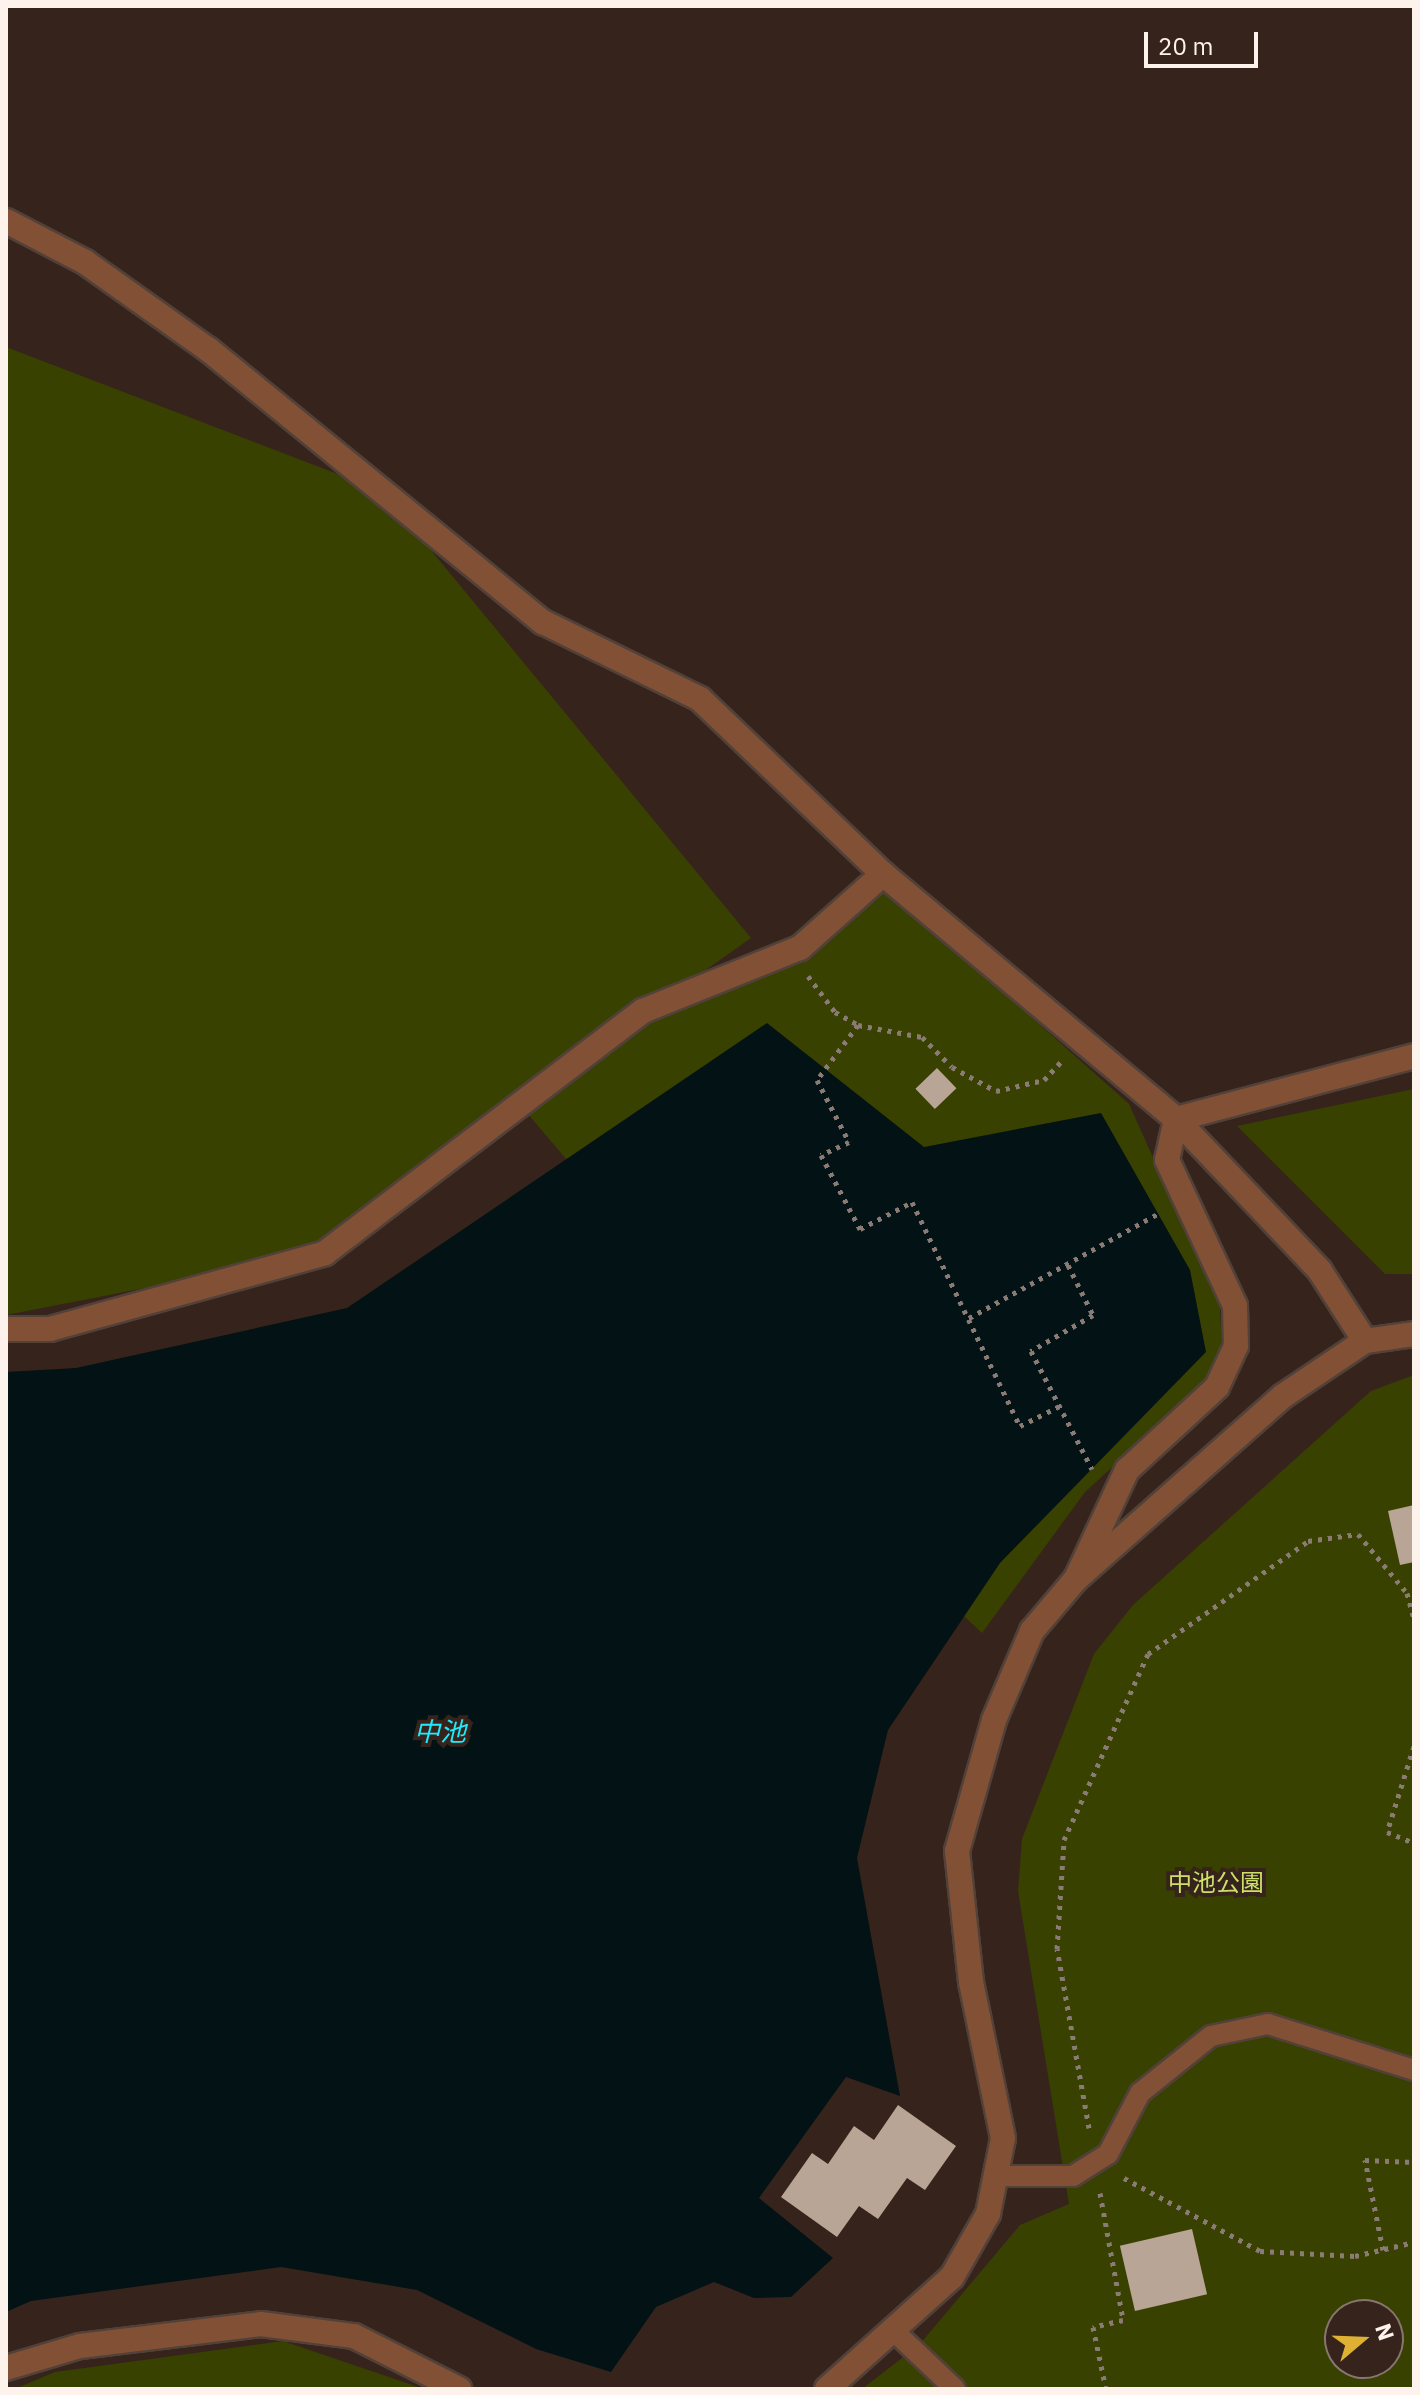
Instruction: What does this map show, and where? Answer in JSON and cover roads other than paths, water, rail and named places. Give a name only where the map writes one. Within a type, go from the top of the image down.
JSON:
[{"type":"street","points":[[6,221],[85,262],[209,350],[543,622],[700,699],[883,874],[1176,1119],[1320,1271],[1365,1341]]},
{"type":"street","points":[[6,1329],[50,1329],[325,1253],[643,1011],[789,953],[883,874]]},
{"type":"street","points":[[1176,1119],[1414,1056]]},
{"type":"street","points":[[1076,1579],[1127,1470],[1217,1387],[1236,1346],[1235,1306],[1167,1160],[1176,1119]]},
{"type":"street","points":[[827,2389],[896,2333],[952,2277],[988,2214],[1003,2138],[997,2087],[971,1982],[957,1851],[994,1720],[1032,1631],[1076,1579],[1283,1396],[1365,1341],[1414,1334]]},
{"type":"street","points":[[6,2368],[80,2346],[261,2324],[354,2336],[459,2389]]},
{"type":"lane","points":[[997,2176],[1073,2176],[1108,2154],[1140,2093],[1211,2036],[1268,2024],[1414,2070]]},
{"type":"lane","points":[[896,2333],[955,2389]]},
{"type":"water","name":"中池","points":[[767,1023],[924,1147],[1101,1113],[1190,1270],[1206,1352],[1000,1563],[888,1730],[857,1858],[900,2096],[846,2077],[759,2198],[833,2258],[791,2297],[754,2298],[714,2282],[656,2307],[611,2372],[536,2349],[417,2290],[281,2267],[31,2301],[6,2312],[6,1372],[76,1368],[347,1308]]},
{"type":"park label","name":"中池公園","points":[[1216,1883]]}]
